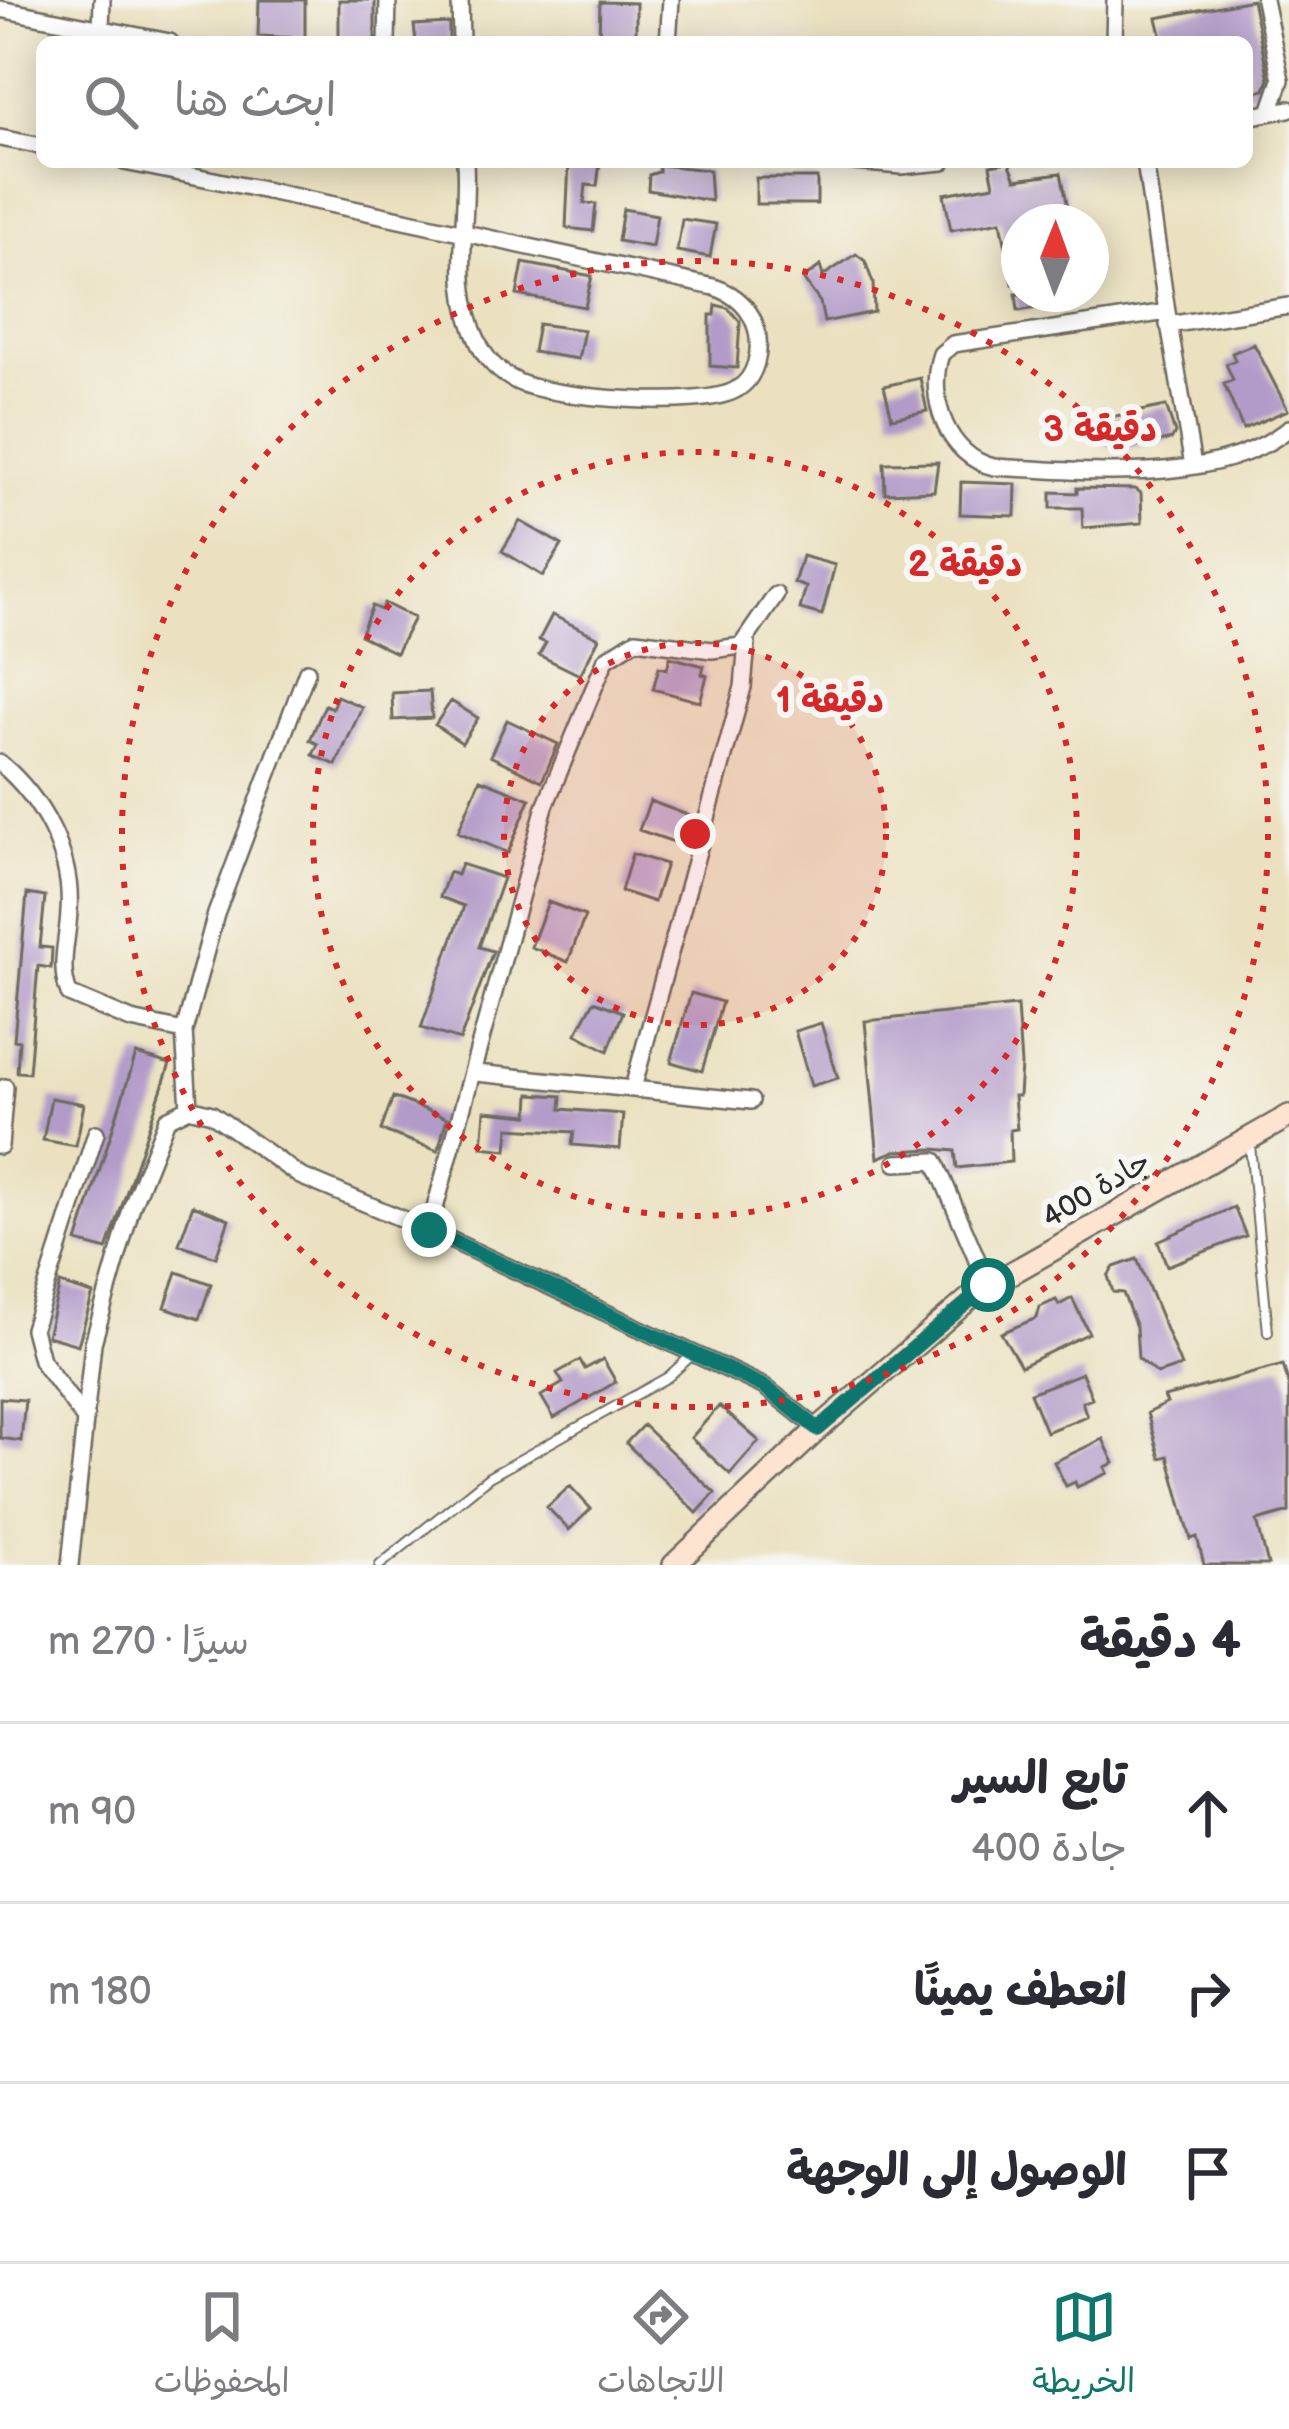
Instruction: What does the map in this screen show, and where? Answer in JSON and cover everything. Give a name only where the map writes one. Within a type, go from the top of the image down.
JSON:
[{"type":"main road","name":"جادة 400","points":[[674,1565],[818,1429],[988,1285],[1289,1116]]},
{"type":"street","points":[[101,29],[102,0]]},
{"type":"street","points":[[387,36],[388,0]]},
{"type":"street","points":[[460,0],[461,36]]},
{"type":"street","points":[[668,36],[671,0]]},
{"type":"street","points":[[1114,36],[1115,0]]},
{"type":"street","points":[[1264,0],[1281,80],[1270,112]]},
{"type":"street","points":[[0,9],[138,36]]},
{"type":"street","points":[[1253,116],[1289,109]]},
{"type":"street","points":[[0,138],[36,145]]},
{"type":"street","points":[[153,168],[462,233],[729,292],[756,329],[758,352],[750,377],[724,396],[680,400],[538,389],[517,382],[486,358],[466,314],[462,233],[465,168]]},
{"type":"street","points":[[1146,168],[1193,466]]},
{"type":"street","points":[[1289,306],[960,341],[938,363],[941,406],[953,445],[972,462],[1059,470],[1193,466],[1250,455],[1289,428]]},
{"type":"street","points":[[633,1088],[742,687],[747,643],[776,596]]},
{"type":"street","points":[[429,1230],[476,1073],[545,806],[606,659],[636,640],[712,650],[747,643]]},
{"type":"street","points":[[189,1108],[184,1031],[216,914],[307,671]]},
{"type":"street","points":[[0,763],[35,799],[57,839],[69,892],[61,974],[69,994],[131,1020],[184,1031]]},
{"type":"street","points":[[476,1073],[752,1101]]},
{"type":"street","points":[[0,1146],[5,1087]]},
{"type":"street","points":[[70,1565],[93,1343],[132,1206],[167,1119],[189,1108],[212,1114],[300,1176],[429,1230],[765,1387],[818,1429]]},
{"type":"street","points":[[83,1417],[41,1360],[33,1329],[96,1132]]},
{"type":"street","points":[[896,1163],[935,1161],[988,1285]]},
{"type":"lane","points":[[1248,1137],[1268,1332]]},
{"type":"lane","points":[[380,1565],[489,1477],[668,1377],[692,1355]]},
{"type":"building","points":[[259,0],[305,0],[305,36],[258,36]]},
{"type":"building","points":[[339,0],[375,0],[375,36],[339,36]]},
{"type":"building","points":[[1252,0],[1269,79],[1265,90],[1253,93],[1253,36],[1162,36],[1157,18]]},
{"type":"building","points":[[600,2],[636,3],[636,36],[599,36]]},
{"type":"building","points":[[449,23],[449,36],[415,36],[414,25]]},
{"type":"building","points":[[569,168],[599,168],[597,186],[586,185],[584,203],[596,204],[593,231],[566,228]]},
{"type":"building","points":[[659,168],[709,170],[711,201],[648,190],[649,175]]},
{"type":"building","points":[[991,168],[1011,168],[1016,179],[1061,173],[1067,204],[1001,204],[1001,221],[951,230],[944,194],[994,185]]},
{"type":"building","points":[[756,178],[817,178],[817,204],[756,204]]},
{"type":"building","points":[[623,209],[657,215],[652,247],[618,241]]},
{"type":"building","points":[[682,219],[716,224],[710,257],[677,251]]},
{"type":"building","points":[[856,254],[865,261],[873,283],[874,312],[824,322],[820,302],[803,279],[820,266],[823,276]]},
{"type":"building","points":[[523,263],[592,276],[585,307],[517,295]]},
{"type":"building","points":[[716,305],[728,308],[740,322],[737,368],[710,366],[710,315],[715,315]]},
{"type":"building","points":[[538,324],[584,330],[578,359],[533,352]]},
{"type":"building","points":[[1254,344],[1288,410],[1243,429],[1224,384],[1233,380],[1226,364],[1235,360],[1232,353]]},
{"type":"building","points":[[920,378],[927,411],[892,418],[884,386]]},
{"type":"building","points":[[1166,406],[1175,433],[1172,439],[1121,450],[1107,446],[1101,419]]},
{"type":"building","points":[[938,462],[934,491],[885,493],[884,463]]},
{"type":"building","points":[[961,482],[1016,484],[1015,516],[960,514]]},
{"type":"building","points":[[1077,488],[1135,489],[1141,493],[1142,523],[1083,528],[1082,508],[1051,508],[1051,492],[1077,493]]},
{"type":"building","points":[[520,521],[562,545],[543,576],[502,551]]},
{"type":"building","points":[[802,556],[835,565],[822,615],[800,609],[806,587],[794,583]]},
{"type":"building","points":[[384,603],[414,618],[396,653],[360,635],[372,606],[381,610]]},
{"type":"building","points":[[552,615],[599,638],[580,675],[539,655],[546,643],[539,640]]},
{"type":"building","points":[[670,657],[704,666],[702,674],[707,676],[700,702],[653,689],[659,667],[667,669]]},
{"type":"building","points":[[430,691],[432,718],[393,720],[392,693]]},
{"type":"building","points":[[337,696],[362,707],[336,765],[313,755],[318,744],[310,740],[325,705],[332,708]]},
{"type":"building","points":[[451,701],[478,718],[462,743],[435,725]]},
{"type":"building","points":[[507,720],[558,744],[542,781],[490,756]]},
{"type":"building","points":[[480,779],[530,799],[508,853],[458,832]]},
{"type":"building","points":[[650,801],[690,816],[680,844],[639,830]]},
{"type":"building","points":[[632,854],[666,864],[654,902],[621,891]]},
{"type":"building","points":[[461,864],[503,878],[479,947],[493,951],[460,1040],[421,1028],[464,906],[440,897],[449,872],[457,875]]},
{"type":"building","points":[[27,894],[45,897],[40,947],[52,948],[51,968],[38,966],[29,1073],[17,1072],[19,1041],[14,1040]]},
{"type":"building","points":[[548,902],[585,916],[568,962],[531,947]]},
{"type":"building","points":[[691,993],[722,1002],[702,1071],[671,1062]]},
{"type":"building","points":[[594,1001],[623,1012],[608,1051],[576,1034]]},
{"type":"building","points":[[1017,1006],[1021,1065],[1019,1096],[1014,1096],[1017,1129],[1010,1130],[1011,1162],[957,1168],[955,1151],[934,1149],[895,1151],[878,1158],[865,1021]]},
{"type":"building","points":[[821,1023],[838,1078],[811,1086],[795,1031]]},
{"type":"building","points":[[136,1054],[170,1064],[107,1250],[77,1242]]},
{"type":"building","points":[[530,1094],[562,1096],[561,1109],[623,1114],[620,1149],[572,1145],[574,1132],[509,1128],[507,1150],[482,1147],[485,1111],[529,1115]]},
{"type":"building","points":[[393,1097],[447,1118],[438,1151],[381,1130]]},
{"type":"building","points":[[51,1098],[84,1104],[76,1146],[43,1140]]},
{"type":"building","points":[[193,1205],[229,1219],[216,1257],[179,1244]]},
{"type":"building","points":[[1234,1207],[1246,1236],[1167,1266],[1158,1241]]},
{"type":"building","points":[[1137,1259],[1181,1366],[1157,1374],[1138,1358],[1136,1327],[1123,1293],[1113,1292],[1108,1276],[1114,1267]]},
{"type":"building","points":[[177,1272],[211,1284],[199,1319],[165,1307]]},
{"type":"building","points":[[60,1284],[93,1294],[78,1345],[47,1336]]},
{"type":"building","points":[[1072,1298],[1089,1333],[1021,1366],[1001,1333],[1037,1318],[1040,1307]]},
{"type":"building","points":[[603,1359],[616,1382],[554,1418],[541,1396],[563,1383],[557,1373],[580,1360],[585,1369]]},
{"type":"building","points":[[1283,1365],[1289,1385],[1289,1512],[1257,1521],[1268,1565],[1204,1565],[1197,1537],[1191,1539],[1168,1456],[1160,1458],[1147,1413],[1167,1403],[1164,1397]]},
{"type":"building","points":[[1082,1373],[1092,1398],[1082,1402],[1087,1416],[1046,1432],[1030,1393]]},
{"type":"building","points":[[0,1398],[25,1400],[21,1441],[0,1438]]},
{"type":"building","points":[[719,1406],[759,1441],[730,1474],[691,1438]]},
{"type":"building","points":[[643,1425],[715,1493],[697,1513],[626,1443]]},
{"type":"building","points":[[1103,1439],[1114,1463],[1105,1467],[1108,1473],[1077,1487],[1075,1482],[1066,1486],[1054,1462]]},
{"type":"building","points":[[570,1486],[591,1509],[569,1530],[547,1507]]},
{"type":"route","points":[[429,1230],[765,1387],[818,1429],[935,1325],[988,1285]]}]
